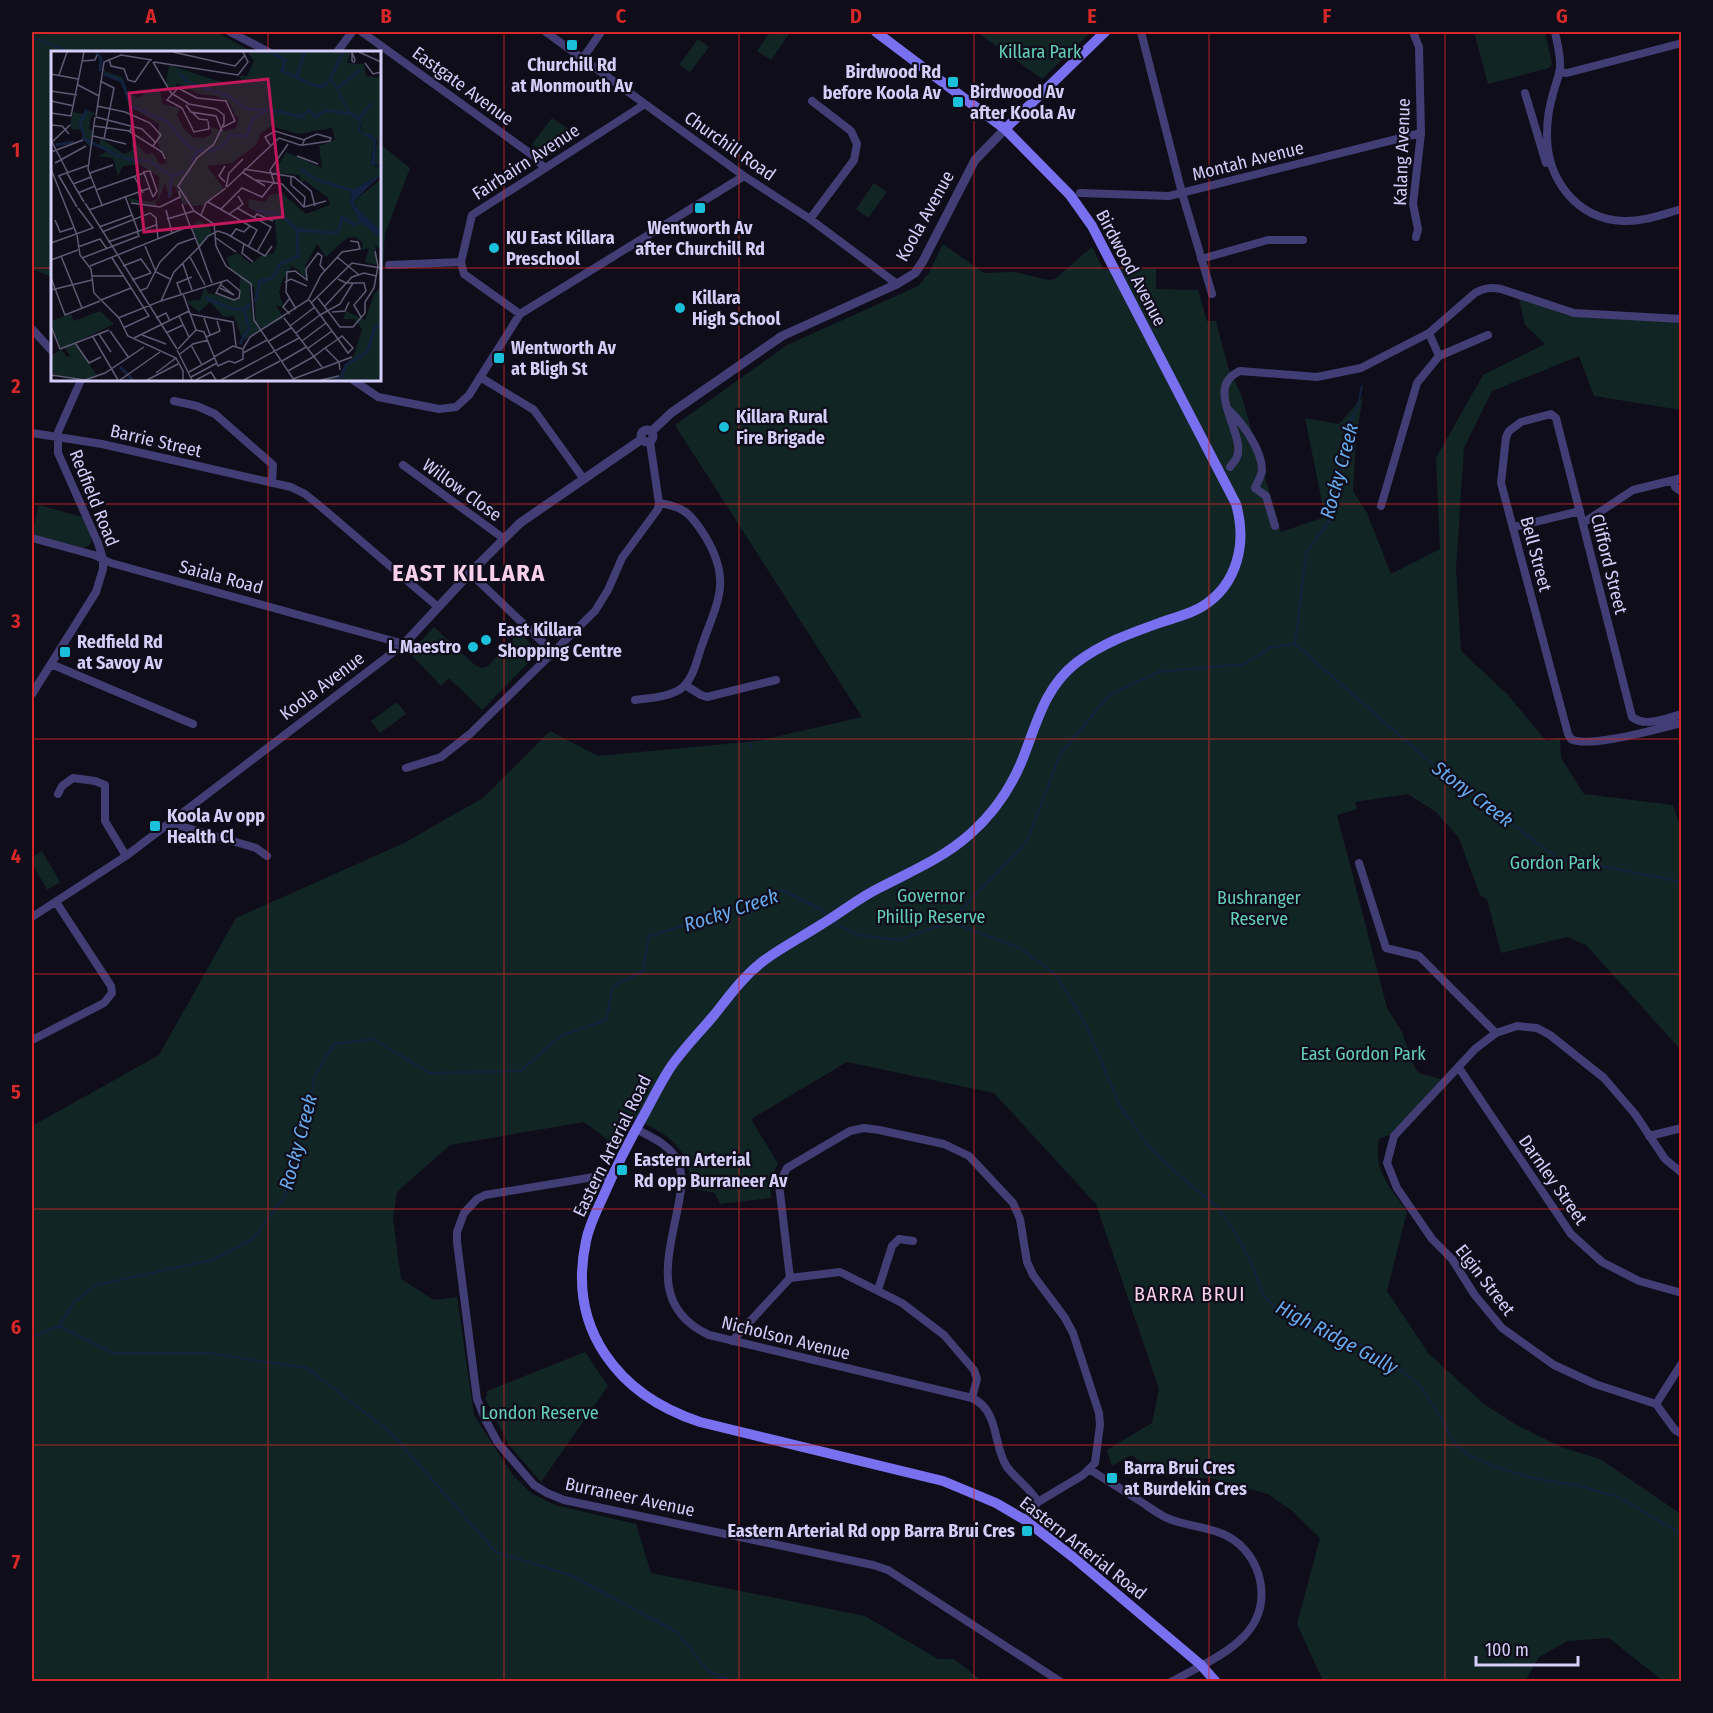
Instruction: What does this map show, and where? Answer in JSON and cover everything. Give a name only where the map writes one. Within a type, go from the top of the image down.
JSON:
[{"type":"main road","name":"Birdwood Avenue","points":[[876,32],[1005,129],[1070,195],[1092,225],[1194,425]]},
{"type":"main road","name":"Koola Avenue","points":[[1005,129],[1105,32]]},
{"type":"main road","name":"Eastern Arterial Road","points":[[1194,425],[1226,471],[1246,517],[1245,556],[1231,587],[1208,610],[1185,621],[1128,634],[1099,647],[1078,662],[1049,692],[1007,791],[978,826],[938,858],[861,897],[825,923],[764,961],[739,982],[670,1068],[636,1129],[591,1224],[586,1239],[583,1286],[590,1321],[598,1342],[610,1362],[635,1389],[664,1408],[686,1417],[943,1481],[996,1503],[1025,1520],[1073,1557],[1201,1665],[1216,1682]]},
{"type":"street","points":[[230,32],[267,51]]},
{"type":"street","points":[[338,51],[352,32]]},
{"type":"street","name":"Eastgate Avenue","points":[[362,32],[535,157],[544,168]]},
{"type":"street","name":"Churchill Road","points":[[546,32],[744,176],[810,219],[897,284]]},
{"type":"street","points":[[583,58],[602,32]]},
{"type":"street","points":[[1141,32],[1182,193],[1212,294]]},
{"type":"street","name":"Kalang Avenue","points":[[1413,32],[1419,47],[1421,132],[1413,204],[1418,229],[1416,237]]},
{"type":"street","points":[[1554,174],[1547,136],[1549,110],[1560,72],[1555,32]]},
{"type":"street","points":[[1560,72],[1567,73],[1682,44]]},
{"type":"street","points":[[1525,93],[1546,164],[1570,199],[1586,210],[1605,218],[1635,220],[1682,209]]},
{"type":"street","points":[[810,219],[854,160],[857,144],[851,131],[812,101]]},
{"type":"street","name":"Fairbairn Avenue","points":[[461,262],[472,215],[645,104]]},
{"type":"street","name":"Koola Avenue","points":[[32,917],[126,856],[404,644],[503,538],[520,523],[583,478],[648,437],[670,413],[782,336],[910,276],[919,268],[975,160],[1005,129]]},
{"type":"street","name":"Montah Avenue","points":[[1080,193],[1169,196],[1421,132]]},
{"type":"street","points":[[354,381],[378,397],[448,409],[464,402],[520,315],[744,176]]},
{"type":"street","points":[[1201,259],[1268,240],[1303,240]]},
{"type":"street","points":[[389,265],[461,262],[464,274],[520,315]]},
{"type":"street","points":[[1230,467],[1237,458],[1238,449],[1223,394],[1233,374],[1240,371],[1317,377],[1360,368],[1429,333],[1475,293],[1490,287],[1574,313],[1682,319]]},
{"type":"street","points":[[32,329],[51,350]]},
{"type":"street","points":[[1429,333],[1439,356]]},
{"type":"street","points":[[1381,506],[1417,383],[1439,356],[1488,335]]},
{"type":"street","points":[[480,377],[534,410],[583,478]]},
{"type":"street","points":[[57,437],[81,381]]},
{"type":"street","points":[[174,401],[197,406],[215,414],[273,465],[272,483]]},
{"type":"street","points":[[1227,408],[1243,425],[1255,447],[1262,470],[1256,488],[1266,496],[1275,526]]},
{"type":"street","name":"Bell Street","points":[[1556,418],[1551,414],[1514,425],[1506,437],[1501,483],[1568,734],[1571,739],[1582,743],[1639,734],[1682,723]]},
{"type":"street","name":"Clifford Street","points":[[1556,418],[1632,717],[1638,722],[1647,723],[1682,714]]},
{"type":"street","name":"Barrie Street","points":[[32,433],[102,444],[291,487],[305,494],[438,607]]},
{"type":"street","name":"Redfield Road","points":[[32,694],[96,592],[102,576],[103,559],[92,529],[60,461],[57,437]]},
{"type":"street","points":[[406,768],[441,757],[470,734],[595,612],[622,558],[658,509],[659,503],[648,437]]},
{"type":"street","name":"Willow Close","points":[[403,465],[503,538]]},
{"type":"street","points":[[1583,523],[1633,490],[1677,479],[1675,487],[1682,492]]},
{"type":"street","points":[[635,700],[674,692],[685,686],[692,676],[718,600],[721,584],[720,568],[715,552],[690,514],[683,509],[659,503]]},
{"type":"street","points":[[1514,527],[1580,511]]},
{"type":"street","name":"Saiala Road","points":[[32,538],[111,563],[404,644]]},
{"type":"street","points":[[470,573],[553,652]]},
{"type":"street","points":[[51,664],[193,724]]},
{"type":"street","points":[[685,686],[707,697],[776,680]]},
{"type":"street","points":[[58,795],[62,786],[73,778],[95,780],[105,785],[105,821],[126,856]]},
{"type":"street","points":[[170,823],[255,848],[267,856]]},
{"type":"street","points":[[1359,862],[1386,948],[1413,953],[1426,961],[1496,1033]]},
{"type":"street","points":[[32,1041],[104,1003],[112,993],[111,986],[56,902]]},
{"type":"street","points":[[1459,1068],[1475,1049],[1496,1033],[1517,1026],[1537,1028],[1550,1035],[1604,1078],[1635,1114],[1665,1159],[1682,1173]]},
{"type":"street","name":"Elgin Street","points":[[1459,1068],[1394,1136],[1387,1163],[1397,1188],[1432,1239],[1452,1259],[1474,1294],[1502,1328],[1554,1365],[1595,1384],[1656,1404]]},
{"type":"street","name":"Darnley Street","points":[[1459,1068],[1571,1234],[1602,1262],[1639,1281],[1682,1293]]},
{"type":"street","points":[[790,1278],[778,1184],[787,1168],[850,1131],[864,1128],[944,1144],[969,1156],[1013,1203],[1020,1219],[1027,1262],[1033,1275],[1065,1318],[1073,1333],[1099,1413],[1096,1458],[1089,1469],[1038,1502],[1025,1520]]},
{"type":"street","points":[[1649,1136],[1682,1128]]},
{"type":"street","name":"Nicholson Avenue","points":[[636,1129],[663,1143],[678,1161],[682,1178],[681,1191],[667,1266],[667,1281],[676,1310],[696,1329],[732,1341],[972,1398]]},
{"type":"street","name":"Burraneer Avenue","points":[[611,1179],[600,1176],[494,1192],[477,1199],[464,1213],[460,1222],[457,1242],[477,1399],[498,1443],[515,1465],[534,1485],[564,1500],[888,1570],[1061,1682]]},
{"type":"street","points":[[878,1290],[892,1246],[899,1239],[913,1241]]},
{"type":"street","points":[[732,1341],[790,1278],[840,1272],[878,1290],[902,1304],[944,1335],[974,1370],[977,1379],[972,1398],[982,1403],[990,1413],[1000,1452],[1007,1466],[1038,1502]]},
{"type":"street","points":[[1682,1363],[1656,1404],[1675,1430],[1682,1434]]},
{"type":"street","points":[[1089,1469],[1168,1519],[1226,1535],[1244,1548],[1259,1575],[1261,1602],[1255,1622],[1241,1641],[1171,1682]]},
{"type":"green space","points":[[32,32],[217,32],[250,51],[51,51],[51,277],[32,269]]},
{"type":"green space","points":[[770,32],[789,34],[771,60],[757,51]]},
{"type":"green space","name":"Killara Park","points":[[977,32],[1091,32],[1042,79]]},
{"type":"green space","points":[[1474,32],[1545,32],[1552,64],[1549,68],[1488,84]]},
{"type":"green space","points":[[698,39],[709,47],[690,72],[679,65]]},
{"type":"green space","points":[[552,118],[579,136],[548,157],[532,144]]},
{"type":"green space","points":[[381,145],[410,168],[385,234],[383,265],[381,265]]},
{"type":"green space","points":[[874,183],[887,192],[868,218],[856,209]]},
{"type":"green space","points":[[943,244],[984,273],[1015,272],[1048,280],[1055,279],[1092,247],[1104,270],[1156,269],[1156,289],[1198,290],[1207,321],[1216,321],[1228,367],[1241,394],[1281,532],[1325,517],[1305,418],[1339,424],[1363,397],[1356,437],[1353,491],[1367,513],[1391,574],[1440,549],[1436,458],[1483,375],[1545,344],[1525,325],[1518,294],[1565,315],[1681,320],[1681,410],[1594,396],[1579,356],[1492,391],[1464,448],[1456,569],[1461,651],[1508,695],[1546,741],[1560,738],[1561,758],[1584,794],[1673,805],[1682,832],[1681,1050],[1586,945],[1567,937],[1501,953],[1487,899],[1480,895],[1459,838],[1436,812],[1408,794],[1355,802],[1357,809],[1337,815],[1387,1008],[1402,1032],[1414,1066],[1419,1073],[1441,1079],[1394,1133],[1379,1139],[1378,1161],[1384,1178],[1407,1212],[1387,1291],[1429,1354],[1484,1404],[1515,1424],[1561,1447],[1600,1459],[1681,1514],[1681,1681],[1663,1681],[1609,1638],[1568,1641],[1539,1657],[1525,1681],[1323,1681],[1297,1624],[1320,1538],[1291,1510],[1268,1494],[1214,1479],[1162,1475],[1131,1455],[1112,1466],[1107,1450],[1152,1423],[1159,1389],[1096,1204],[994,1093],[847,1062],[751,1119],[778,1164],[771,1180],[771,1198],[720,1204],[715,1193],[691,1188],[686,1162],[675,1143],[657,1130],[633,1119],[612,1143],[584,1122],[450,1145],[397,1192],[393,1218],[401,1279],[434,1300],[457,1297],[474,1415],[512,1474],[531,1493],[555,1505],[636,1524],[651,1573],[865,1616],[938,1659],[954,1659],[982,1681],[32,1681],[32,1126],[159,1055],[236,918],[404,843],[483,798],[550,731],[598,756],[758,741],[862,717],[675,425],[787,345],[918,286],[929,273]]},
{"type":"green space","points":[[39,505],[82,517],[91,539],[88,546],[83,548],[32,534]]},
{"type":"green space","points":[[434,627],[476,666],[483,668],[488,666],[520,632],[538,653],[482,710],[449,678],[441,686],[410,653]]},
{"type":"green space","points":[[397,702],[406,714],[380,733],[371,721]]},
{"type":"green space","points":[[42,851],[60,882],[47,890],[32,863],[32,857]]},
{"type":"green space","name":"London Reserve","points":[[585,1352],[608,1386],[541,1482],[509,1445],[485,1398],[487,1391]]},
{"type":"waterway","points":[[32,37],[67,51]]},
{"type":"waterway","name":"Rocky Creek","points":[[832,921],[857,935],[899,940],[950,922],[1027,841],[1060,755],[1109,695],[1158,672],[1245,664],[1271,647],[1295,644],[1306,553],[1328,523],[1344,457],[1346,430],[1357,409],[1362,386]]},
{"type":"waterway","name":"Stony Creek","points":[[1295,644],[1423,756],[1556,857],[1682,882]]},
{"type":"waterway","points":[[750,743],[752,749]]},
{"type":"waterway","name":"Rocky Creek","points":[[743,908],[782,890],[822,910],[828,917]]},
{"type":"waterway","name":"Rocky Creek","points":[[32,1337],[59,1326],[74,1302],[96,1285],[212,1260],[253,1239],[285,1196],[296,1150],[307,1120],[314,1077],[334,1044],[374,1039],[429,1073],[520,1071],[562,1035],[606,1020],[613,986],[643,971],[649,936],[732,911]]},
{"type":"waterway","name":"High Ridge Gully","points":[[950,922],[1020,948],[1055,974],[1085,1023],[1121,1108],[1148,1145],[1183,1179],[1215,1205],[1232,1227],[1252,1264],[1264,1296],[1280,1312],[1308,1327],[1338,1334],[1374,1351],[1395,1365],[1420,1386],[1442,1419],[1452,1440],[1466,1454],[1496,1467],[1532,1478],[1575,1485],[1616,1496],[1682,1534]]},
{"type":"waterway","points":[[59,1326],[113,1353],[208,1353],[307,1368],[390,1432],[496,1552],[570,1575],[677,1632],[708,1671],[735,1682]]},
{"type":"place","name":"Churchill Rd at Monmouth Av","points":[[572,45]]},
{"type":"place","name":"Birdwood Rd before Koola Av","points":[[953,82]]},
{"type":"place","name":"Birdwood Av after Koola Av","points":[[958,102]]},
{"type":"place","name":"Wentworth Av after Churchill Rd","points":[[700,208]]},
{"type":"place","name":"KU East Killara Preschool","points":[[494,248]]},
{"type":"place","name":"Killara High School","points":[[680,308]]},
{"type":"place","name":"Wentworth Av at Bligh St","points":[[499,358]]},
{"type":"place","name":"Killara Rural Fire Brigade","points":[[724,427]]},
{"type":"place","name":"East Killara Shopping Centre","points":[[486,640]]},
{"type":"place","name":"L Maestro","points":[[473,647]]},
{"type":"place","name":"Redfield Rd at Savoy Av","points":[[65,652]]},
{"type":"place","name":"Koola Av opp Health Cl","points":[[155,826]]},
{"type":"place","name":"Eastern Arterial Rd opp Burraneer Av","points":[[622,1170]]},
{"type":"place","name":"Barra Brui Cres at Burdekin Cres","points":[[1112,1478]]},
{"type":"place","name":"Eastern Arterial Rd opp Barra Brui Cres","points":[[1027,1531]]},
{"type":"district","name":"EAST KILLARA","points":[[469,573]]},
{"type":"district","name":"BARRA BRUI","points":[[1190,1294]]},
{"type":"park label","name":"Gordon Park","points":[[1555,863]]},
{"type":"park label","name":"Governor Phillip Reserve","points":[[931,906]]},
{"type":"park label","name":"Bushranger Reserve","points":[[1259,908]]},
{"type":"park label","name":"East Gordon Park","points":[[1363,1054]]}]
